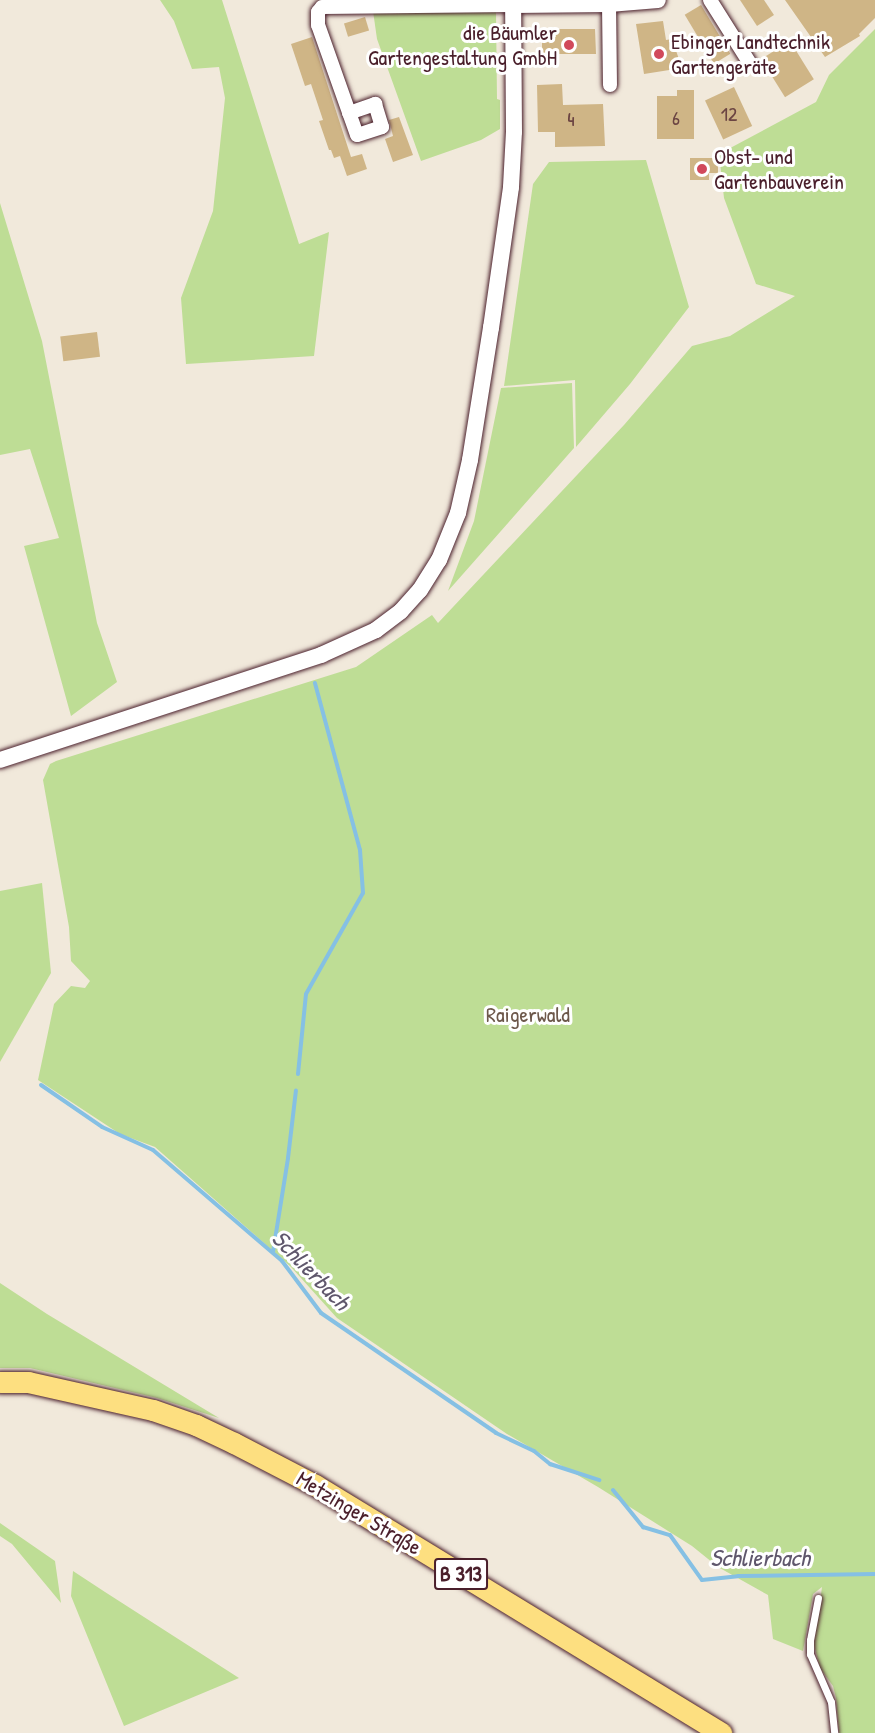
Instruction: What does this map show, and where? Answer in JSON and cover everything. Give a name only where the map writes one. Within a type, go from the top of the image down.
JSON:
[{"type":"main road","name":"Metzinger Straße","points":[[0,1382],[39,1384],[153,1410],[196,1425],[234,1443],[315,1485],[721,1733]]},
{"type":"street","points":[[349,112],[318,25],[318,12],[327,5],[379,2],[609,4],[658,0]]},
{"type":"street","points":[[710,0],[749,62]]},
{"type":"street","points":[[0,760],[321,655],[376,630],[401,610],[420,590],[440,560],[458,513],[470,460],[511,187],[514,132],[513,2]]},
{"type":"street","points":[[609,4],[610,85]]},
{"type":"lane","points":[[818,1598],[810,1640],[810,1654],[831,1702],[834,1733]]},
{"type":"green space","points":[[160,0],[222,0],[299,244],[329,232],[314,356],[186,364],[181,298],[213,211],[225,98],[219,67],[192,69],[174,21]]},
{"type":"green space","points":[[373,11],[496,11],[497,99],[500,100],[500,129],[481,140],[421,161],[377,39]]},
{"type":"green space","name":"Raigerwald","points":[[875,29],[875,1733],[839,1733],[833,1686],[820,1668],[814,1645],[822,1587],[813,1594],[803,1651],[773,1639],[768,1595],[718,1567],[692,1546],[598,1487],[507,1434],[337,1318],[291,1267],[155,1147],[120,1134],[38,1080],[54,1004],[71,986],[85,988],[90,981],[71,961],[69,927],[43,780],[50,764],[56,761],[356,667],[432,615],[438,623],[624,425],[692,346],[730,336],[795,296],[756,284],[724,198],[719,154],[816,102],[829,75]]},
{"type":"green space","points":[[646,160],[689,307],[630,384],[576,447],[575,380],[504,386],[533,184],[549,162]]},
{"type":"green space","points":[[0,203],[42,341],[97,623],[117,682],[71,716],[24,546],[59,538],[30,449],[0,455]]},
{"type":"green space","points":[[572,383],[574,448],[448,591],[474,521],[501,388]]},
{"type":"green space","points":[[42,883],[51,973],[0,1062],[0,891]]},
{"type":"green space","points":[[0,1283],[219,1418],[157,1398],[30,1368],[0,1368]]},
{"type":"green space","points":[[0,1523],[55,1561],[61,1603],[12,1544],[0,1536]]},
{"type":"green space","points":[[73,1571],[239,1678],[124,1726],[71,1596]]},
{"type":"building","points":[[740,0],[764,0],[774,15],[757,26]]},
{"type":"building","points":[[785,0],[875,0],[875,18],[859,34],[860,36],[825,57]]},
{"type":"building","points":[[701,5],[730,54],[714,64],[685,15]]},
{"type":"building","points":[[365,17],[369,30],[348,37],[344,23]]},
{"type":"building","name":"Ebinger Landtechnik Gartengeräte","points":[[663,21],[666,40],[672,39],[682,68],[644,74],[636,24]]},
{"type":"building","name":"die Bäumler Gartengestaltung GmbH","points":[[556,29],[595,29],[596,54],[542,54],[542,37],[556,37]]},
{"type":"building","points":[[312,37],[351,157],[362,154],[367,169],[347,176],[340,156],[334,158],[329,150],[319,121],[323,120],[311,84],[305,86],[291,44]]},
{"type":"building","points":[[790,41],[814,79],[785,97],[761,59]]},
{"type":"building","points":[[562,84],[563,105],[603,104],[605,146],[555,147],[555,132],[538,132],[537,85]]},
{"type":"building","points":[[734,87],[752,126],[723,139],[705,101]]},
{"type":"building","points":[[677,90],[694,90],[694,139],[657,139],[657,96],[677,96]]},
{"type":"building","points":[[399,117],[413,155],[393,162],[385,139],[393,136],[389,120]]},
{"type":"building","points":[[690,158],[718,158],[718,173],[709,173],[709,180],[690,180]]},
{"type":"building","points":[[97,332],[100,357],[63,361],[60,337]]},
{"type":"waterway","points":[[298,1074],[306,994],[363,893],[360,850],[315,683]]},
{"type":"waterway","name":"Schlierbach","points":[[41,1085],[102,1127],[153,1150],[282,1261],[321,1313],[496,1433],[534,1451],[550,1464],[599,1480]]},
{"type":"waterway","points":[[273,1252],[296,1090]]},
{"type":"waterway","name":"Schlierbach","points":[[613,1490],[643,1527],[670,1535],[702,1580],[738,1576],[875,1574]]},
{"type":"place","name":"die Bäumler Gartengestaltung GmbH","points":[[569,45]]},
{"type":"place","name":"Ebinger Landtechnik Gartengeräte","points":[[659,54]]},
{"type":"place","name":"Obst- und Gartenbauverein","points":[[702,169]]}]
